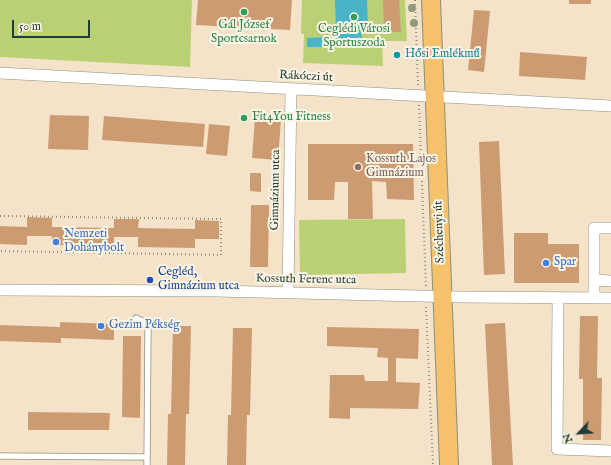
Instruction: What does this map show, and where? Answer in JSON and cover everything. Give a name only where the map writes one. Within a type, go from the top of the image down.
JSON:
[{"type":"main road","name":"Széchenyi út","points":[[430,0],[426,96],[434,296],[449,465]]},
{"type":"street","name":"Rákóczi út","points":[[0,73],[611,106]]},
{"type":"street","name":"Gimnázium utca","points":[[288,292],[291,89]]},
{"type":"street","points":[[594,298],[594,228],[611,228]]},
{"type":"street","points":[[594,280],[611,281]]},
{"type":"street","name":"Kossuth Ferenc utca","points":[[0,290],[288,292],[434,296],[611,298]]},
{"type":"street","points":[[558,298],[557,450],[611,451]]},
{"type":"lane","points":[[136,318],[142,321],[148,328],[147,465]]},
{"type":"lane","points":[[0,456],[147,457]]},
{"type":"path","points":[[415,0],[426,96],[434,296],[433,465]]},
{"type":"path","points":[[0,216],[222,219],[221,255],[0,251]]},
{"type":"green space","points":[[0,0],[192,0],[190,67],[0,57]]},
{"type":"green space","name":"Ceglédi Városi Sportuszoda","points":[[302,0],[405,0],[407,41],[382,41],[383,66],[303,63],[304,34],[301,34]]},
{"type":"green space","points":[[405,219],[406,273],[300,275],[299,220]]},
{"type":"water","points":[[335,0],[367,0],[368,28],[336,29]]},
{"type":"water","points":[[361,30],[362,39],[336,40],[336,31]]},
{"type":"water","points":[[327,37],[328,47],[307,47],[307,38]]},
{"type":"building","name":"Gál József Sportcsarnok","points":[[198,0],[292,0],[290,30],[196,25]]},
{"type":"building","points":[[383,0],[399,0],[401,32],[384,32]]},
{"type":"building","points":[[569,0],[591,0],[591,4],[569,4]]},
{"type":"building","points":[[474,10],[490,11],[484,72],[468,70]]},
{"type":"building","points":[[520,52],[587,57],[585,80],[519,76]]},
{"type":"building","points":[[50,115],[89,116],[88,150],[48,149]]},
{"type":"building","points":[[104,116],[205,124],[203,147],[102,140]]},
{"type":"building","points":[[255,117],[281,119],[278,160],[252,158]]},
{"type":"building","points":[[209,124],[230,126],[227,156],[206,154]]},
{"type":"building","points":[[499,141],[505,274],[484,275],[479,142]]},
{"type":"building","points":[[308,144],[413,144],[414,200],[387,199],[386,182],[372,181],[373,219],[348,219],[348,182],[335,182],[334,200],[308,200]]},
{"type":"building","points":[[250,173],[261,173],[261,192],[250,191]]},
{"type":"building","points":[[251,205],[269,205],[268,267],[250,267]]},
{"type":"building","points":[[27,217],[52,218],[52,227],[114,228],[114,219],[139,219],[138,228],[195,229],[195,220],[219,221],[219,239],[195,239],[195,248],[138,247],[138,237],[114,237],[114,246],[52,245],[52,236],[27,236],[27,245],[0,244],[0,226],[27,227]]},
{"type":"building","name":"Spar","points":[[514,233],[548,233],[548,244],[579,244],[579,283],[514,283]]},
{"type":"building","points":[[580,316],[598,316],[597,378],[602,378],[601,440],[583,440],[583,379],[579,379]]},
{"type":"building","points":[[60,322],[114,324],[114,340],[61,338],[61,343],[0,341],[0,325],[60,327]]},
{"type":"building","points":[[505,323],[513,465],[492,465],[485,324]]},
{"type":"building","points":[[173,326],[191,326],[189,414],[186,414],[185,465],[167,465],[168,414],[171,414]]},
{"type":"building","points":[[327,327],[419,329],[418,359],[396,358],[396,382],[420,383],[418,409],[350,408],[350,419],[329,418],[330,375],[364,375],[365,381],[388,381],[388,358],[377,357],[378,348],[327,346]]},
{"type":"building","points":[[233,328],[252,328],[250,415],[247,415],[246,465],[227,465],[228,415],[231,415]]},
{"type":"building","points":[[123,336],[141,336],[140,418],[122,417]]},
{"type":"building","points":[[28,412],[110,413],[109,430],[28,430]]},
{"type":"place","name":"Gál József Sportcsarnok","points":[[244,12]]},
{"type":"place","name":"Ceglédi Városi Sportuszoda","points":[[354,17]]},
{"type":"place","name":"Hősi Emlékmű","points":[[397,55]]},
{"type":"place","name":"Fit4You Fitness","points":[[244,118]]},
{"type":"place","name":"Kossuth Lajos Gimnázium","points":[[358,167]]},
{"type":"place","name":"Nemzeti Dohánybolt","points":[[56,242]]},
{"type":"place","name":"Spar","points":[[546,263]]},
{"type":"place","name":"Cegléd, Gimnázium utca","points":[[150,280]]},
{"type":"place","name":"Gezim Pékség","points":[[101,326]]}]
